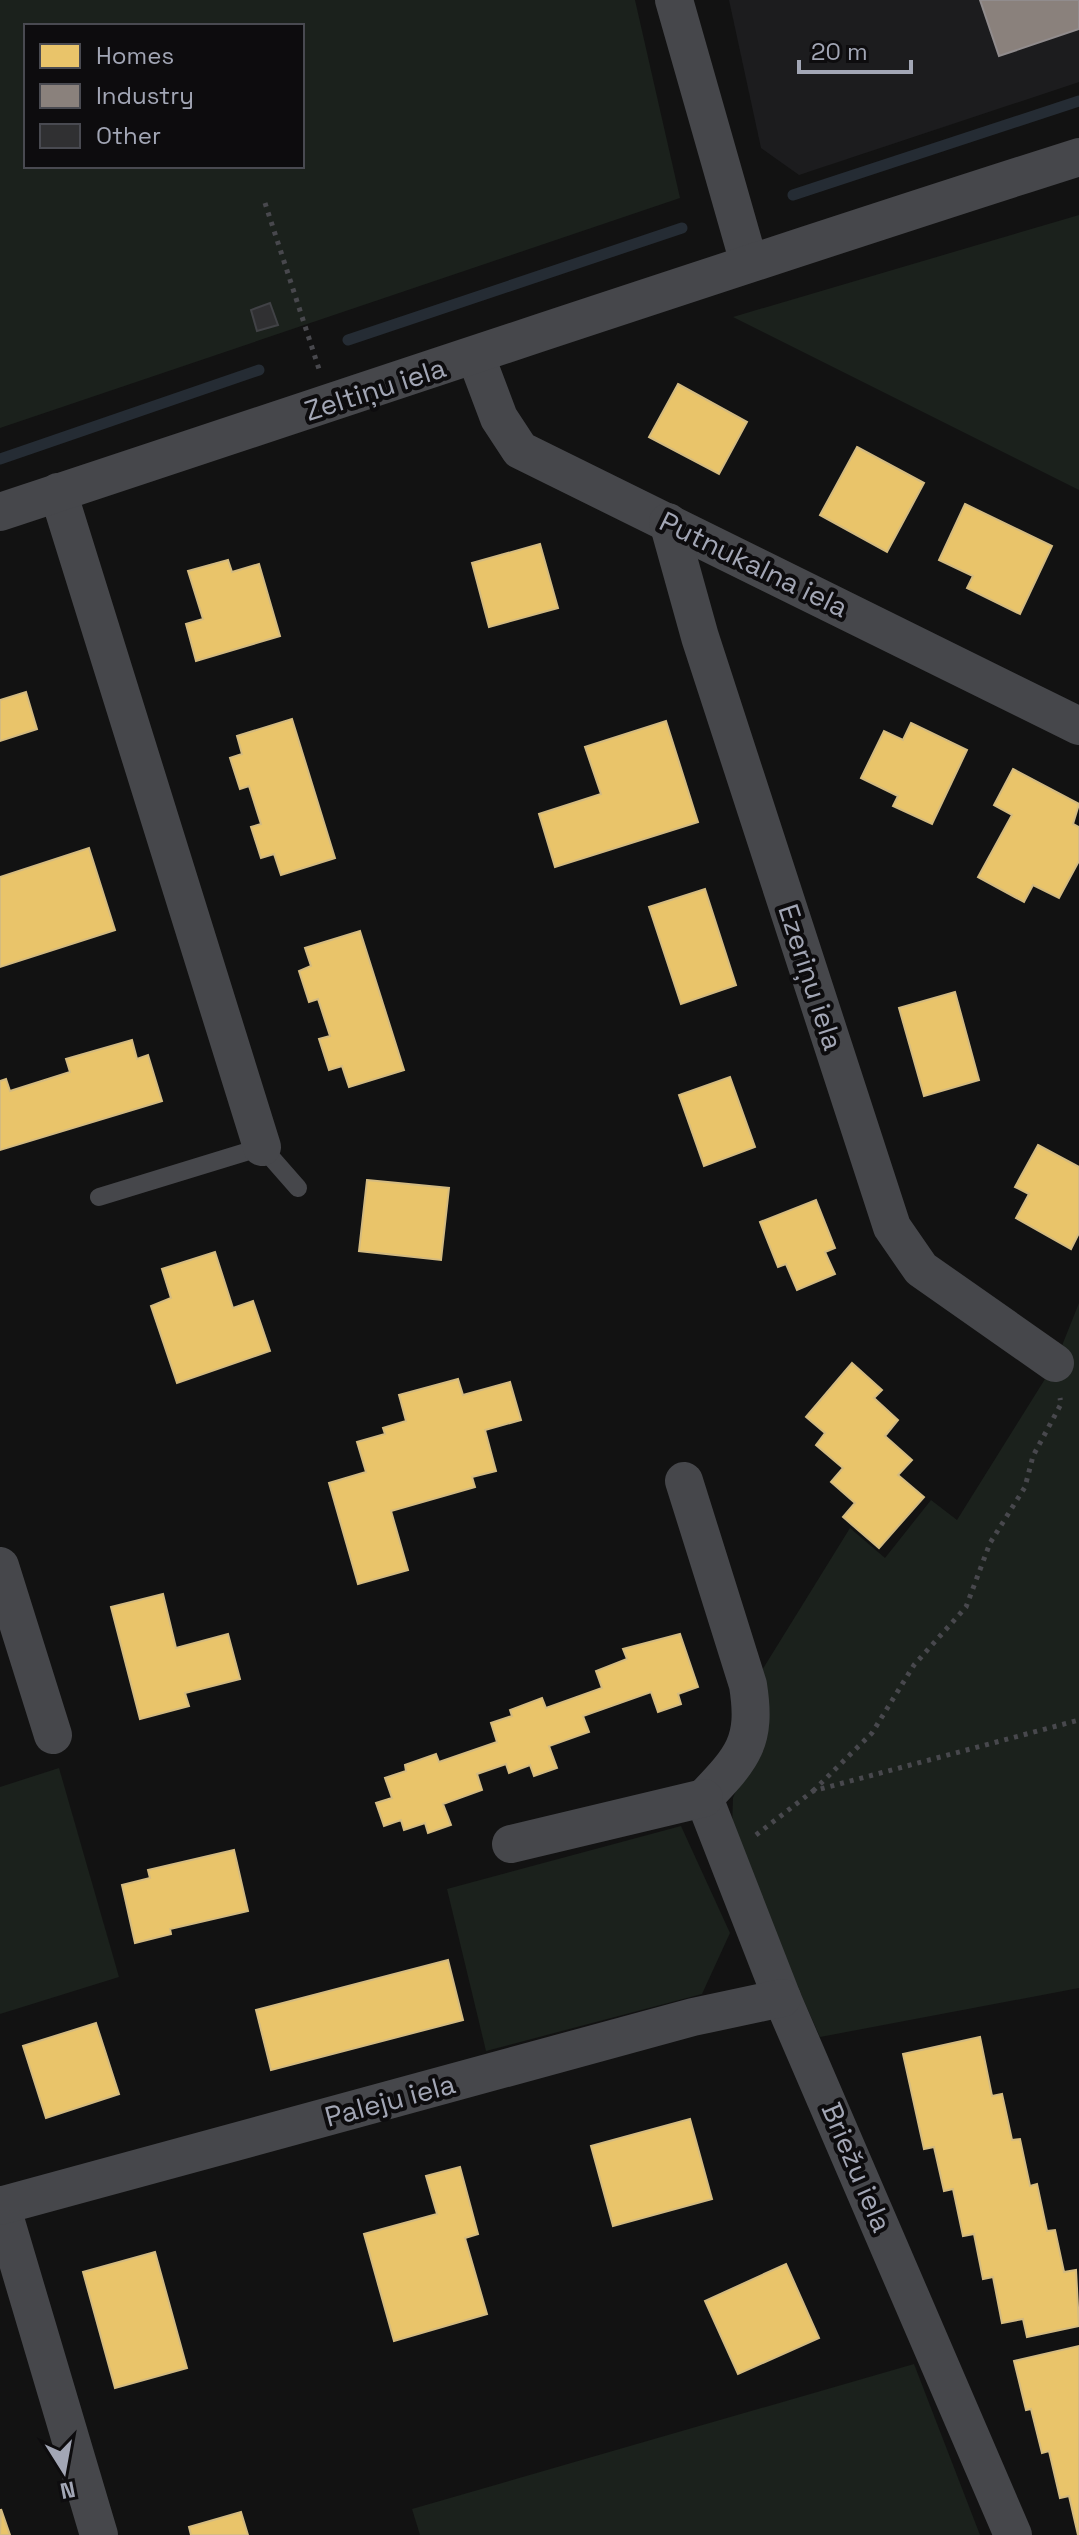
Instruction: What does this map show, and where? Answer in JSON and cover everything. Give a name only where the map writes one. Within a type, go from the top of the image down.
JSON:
[{"type":"street","points":[[674,0],[749,263]]},
{"type":"street","name":"Zeltiņu iela","points":[[0,512],[476,357],[749,263],[1079,157]]},
{"type":"street","name":"Putnukalna iela","points":[[476,357],[499,418],[520,450],[1079,726]]},
{"type":"street","points":[[58,492],[262,1147]]},
{"type":"street","name":"Ezeriņu iela","points":[[668,522],[700,637],[892,1227],[921,1269],[1055,1363]]},
{"type":"street","points":[[511,1844],[704,1798],[736,1765],[749,1737],[753,1717],[748,1685],[684,1481]]},
{"type":"street","points":[[0,1566],[53,1735]]},
{"type":"street","name":"Briežu iela","points":[[704,1798],[782,1998],[1013,2535]]},
{"type":"street","name":"Paleju iela","points":[[1,2206],[693,2017],[782,1998]]},
{"type":"street","points":[[1,2206],[99,2535]]},
{"type":"lane","points":[[99,1197],[262,1147],[298,1188]]},
{"type":"path","points":[[265,203],[330,404]]},
{"type":"path","points":[[727,1857],[813,1791],[872,1733],[914,1665],[966,1607],[990,1543],[1025,1487],[1033,1456],[1061,1404],[1055,1363]]},
{"type":"path","points":[[813,1791],[1079,1720]]},
{"type":"shaded area","points":[[0,0],[635,0],[680,198],[0,428]]},
{"type":"shaded area","points":[[729,0],[1079,0],[1079,82],[799,175],[761,148]]},
{"type":"shaded area","points":[[1079,215],[1079,490],[733,317]]},
{"type":"shaded area","points":[[1079,1303],[1079,1988],[820,2037],[740,1858],[732,1829],[733,1798],[742,1776],[759,1675],[850,1528],[885,1558],[931,1500],[957,1520],[1055,1363]]},
{"type":"shaded area","points":[[59,1768],[119,1977],[0,2014],[0,1787]]},
{"type":"shaded area","points":[[681,1826],[730,1933],[702,1994],[486,2051],[447,1889]]},
{"type":"shaded area","points":[[914,2364],[980,2535],[420,2535],[412,2509]]},
{"type":"building: Homes","points":[[678,384],[747,422],[719,474],[649,437]]},
{"type":"building: Homes","points":[[857,447],[924,483],[887,552],[820,515]]},
{"type":"building: Homes","points":[[965,504],[1052,546],[1020,614],[967,588],[973,576],[939,560]]},
{"type":"building: Homes","points":[[540,544],[558,608],[489,627],[472,563]]},
{"type":"building: Homes","points":[[228,560],[232,572],[259,564],[280,636],[196,661],[186,624],[203,619],[188,571]]},
{"type":"building: Homes","points":[[26,692],[37,729],[0,741],[0,700]]},
{"type":"building: Homes","points":[[292,719],[335,858],[281,875],[274,854],[261,858],[251,827],[261,824],[249,786],[240,789],[230,758],[242,754],[237,736]]},
{"type":"building: Homes","points":[[666,721],[698,822],[555,867],[539,814],[601,794],[585,747]]},
{"type":"building: Homes","points":[[911,723],[967,750],[932,824],[893,806],[898,796],[861,778],[884,731],[903,740]]},
{"type":"building: Homes","points":[[1013,769],[1079,804],[1073,824],[1079,827],[1079,861],[1059,898],[1033,885],[1024,902],[978,877],[1012,815],[994,805]]},
{"type":"building: Homes","points":[[89,848],[115,930],[0,967],[0,877]]},
{"type":"building: Homes","points":[[705,889],[736,985],[681,1004],[649,907]]},
{"type":"building: Homes","points":[[360,931],[404,1070],[349,1087],[342,1066],[329,1070],[319,1039],[330,1036],[318,999],[309,1002],[299,971],[311,966],[305,948]]},
{"type":"building: Homes","points":[[955,992],[979,1080],[924,1096],[899,1008]]},
{"type":"building: Homes","points":[[132,1040],[137,1059],[148,1055],[162,1101],[0,1150],[0,1081],[6,1079],[10,1091],[70,1072],[66,1059]]},
{"type":"building: Homes","points":[[730,1077],[755,1147],[704,1166],[679,1095]]},
{"type":"building: Homes","points":[[1038,1145],[1079,1167],[1079,1233],[1071,1249],[1016,1218],[1029,1194],[1015,1187]]},
{"type":"building: Homes","points":[[367,1180],[449,1188],[441,1260],[359,1251]]},
{"type":"building: Homes","points":[[816,1200],[835,1248],[825,1252],[835,1274],[797,1290],[786,1264],[778,1267],[760,1222]]},
{"type":"building: Homes","points":[[215,1252],[233,1308],[253,1301],[270,1351],[177,1383],[151,1306],[171,1298],[162,1269]]},
{"type":"building: Homes","points":[[852,1363],[882,1390],[874,1398],[898,1420],[885,1436],[912,1460],[898,1475],[924,1497],[879,1548],[843,1517],[855,1503],[831,1482],[843,1468],[816,1445],[825,1433],[806,1417]]},
{"type":"building: Homes","points":[[458,1379],[463,1395],[510,1382],[521,1420],[485,1430],[496,1471],[472,1477],[475,1487],[391,1511],[408,1570],[358,1584],[329,1483],[366,1472],[357,1442],[385,1434],[383,1428],[406,1421],[399,1395]]},
{"type":"building: Homes","points":[[163,1594],[176,1648],[228,1634],[240,1679],[185,1693],[189,1706],[140,1719],[111,1607]]},
{"type":"building: Homes","points":[[680,1634],[698,1687],[678,1694],[681,1704],[658,1712],[651,1692],[583,1716],[589,1732],[549,1746],[557,1768],[534,1776],[530,1765],[509,1773],[506,1764],[477,1774],[482,1790],[443,1804],[451,1825],[428,1833],[425,1823],[404,1830],[401,1820],[384,1826],[376,1803],[392,1798],[385,1778],[406,1771],[405,1765],[436,1754],[439,1762],[497,1742],[491,1723],[512,1716],[510,1710],[542,1698],[546,1708],[602,1688],[596,1671],[627,1659],[623,1649]]},
{"type":"building: Homes","points":[[234,1850],[248,1911],[170,1929],[171,1934],[135,1943],[122,1885],[150,1878],[148,1870]]},
{"type":"building: Homes","points":[[448,1960],[463,2020],[271,2070],[256,2010]]},
{"type":"building: Homes","points":[[96,2023],[119,2094],[46,2118],[23,2046]]},
{"type":"building: Homes","points":[[980,2037],[992,2096],[1002,2094],[1012,2140],[1020,2139],[1030,2186],[1037,2184],[1047,2231],[1055,2230],[1064,2272],[1076,2270],[1079,2326],[1027,2337],[1023,2319],[1002,2323],[993,2277],[983,2279],[974,2234],[963,2236],[953,2189],[944,2191],[934,2147],[924,2149],[903,2054]]},
{"type":"building: Homes","points":[[690,2119],[712,2199],[613,2226],[591,2146]]},
{"type":"building: Homes","points":[[460,2167],[478,2234],[465,2238],[487,2314],[394,2341],[364,2234],[437,2214],[426,2176]]},
{"type":"building: Homes","points":[[155,2252],[187,2368],[115,2388],[83,2272]]},
{"type":"building: Homes","points":[[786,2264],[819,2338],[738,2374],[705,2301]]},
{"type":"building: Homes","points":[[1079,2346],[1078,2535],[1069,2496],[1060,2498],[1049,2451],[1042,2453],[1031,2409],[1026,2410],[1014,2361]]},
{"type":"building: Homes","points":[[1,2509],[10,2535],[0,2535]]},
{"type":"building: Homes","points":[[241,2512],[248,2535],[191,2535],[189,2527]]},
{"type":"building: Industry","points":[[980,0],[1079,0],[1079,29],[999,56]]},
{"type":"building: Other","points":[[270,303],[278,325],[257,331],[251,310]]},
{"type":"waterway","points":[[793,195],[1079,101]]},
{"type":"waterway","points":[[348,340],[682,228]]},
{"type":"waterway","points":[[0,459],[259,370]]}]
